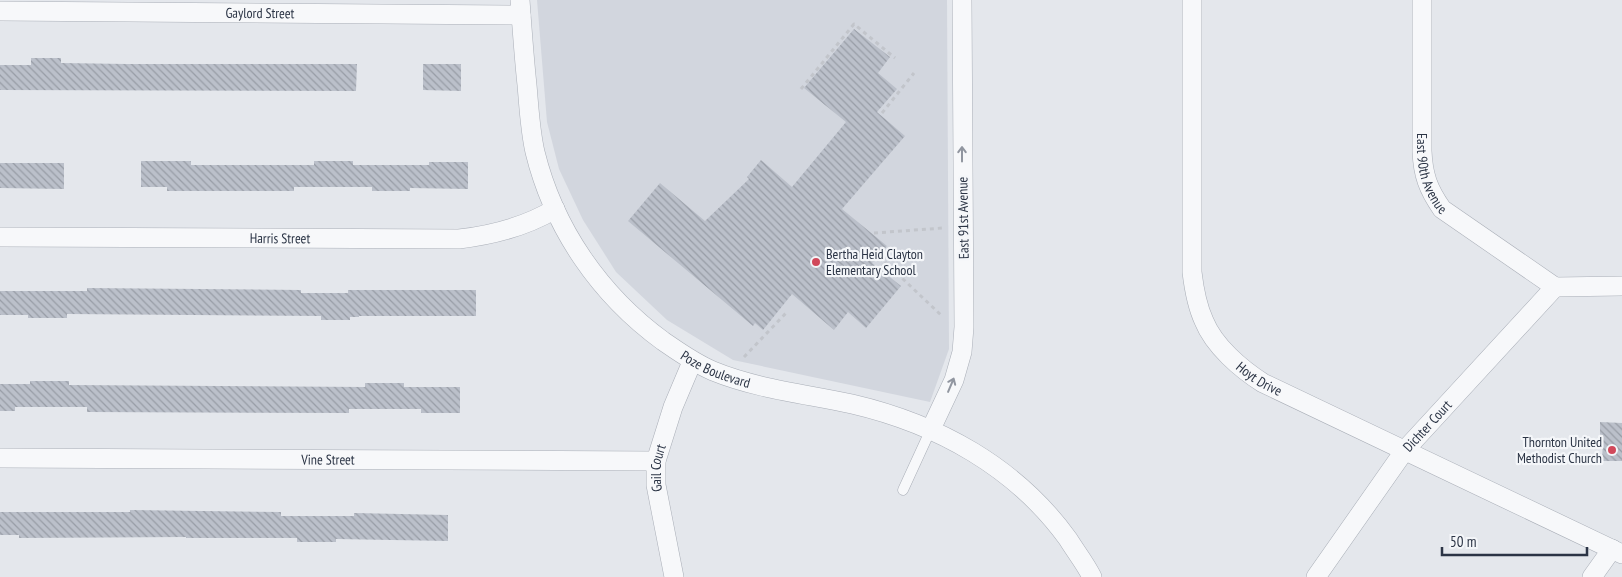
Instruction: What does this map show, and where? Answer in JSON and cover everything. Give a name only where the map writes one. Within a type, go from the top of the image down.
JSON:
[{"type":"street","name":"East 91st Avenue","points":[[931,429],[954,380],[962,352],[964,327],[962,0]]},
{"type":"street","name":"Hoyt Drive","points":[[1192,0],[1192,272],[1196,298],[1204,323],[1226,353],[1247,372],[1263,383],[1617,552]]},
{"type":"street","name":"East 90th Avenue","points":[[1422,0],[1422,151],[1426,182],[1433,197],[1442,209],[1555,287]]},
{"type":"street","name":"Poze Boulevard","points":[[520,8],[530,124],[535,152],[555,209],[568,236],[587,266],[630,314],[692,362],[715,372],[767,387],[892,415],[931,429],[984,458],[1037,502],[1084,562],[1092,577]]},
{"type":"street","name":"Gaylord Street","points":[[0,11],[520,8]]},
{"type":"street","name":"Harris Street","points":[[0,237],[458,239],[485,236],[515,228],[555,209]]},
{"type":"street","points":[[1555,287],[1622,286]]},
{"type":"street","name":"Dichter Court","points":[[1316,577],[1406,450],[1555,287]]},
{"type":"street","name":"Gail Court","points":[[674,577],[656,485],[656,462],[673,407],[692,362]]},
{"type":"street","name":"Vine Street","points":[[0,458],[656,462]]},
{"type":"street","points":[[1592,577],[1617,552]]},
{"type":"lane","points":[[903,490],[931,429]]},
{"type":"path","points":[[801,89],[854,24],[895,58]]},
{"type":"path","points":[[882,113],[914,73]]},
{"type":"path","points":[[874,233],[943,228]]},
{"type":"path","points":[[885,262],[942,316]]},
{"type":"path","points":[[744,357],[786,313]]},
{"type":"shaded area","points":[[537,0],[947,0],[949,349],[930,402],[733,360],[667,320],[616,272],[583,220],[559,169],[547,122]]},
{"type":"building","points":[[854,29],[890,57],[878,73],[897,89],[877,112],[905,136],[842,209],[887,246],[872,263],[901,286],[866,328],[848,312],[834,330],[792,294],[763,330],[755,323],[753,326],[628,221],[660,183],[705,221],[749,179],[747,177],[761,160],[792,187],[846,122],[804,88]]},
{"type":"building","points":[[31,58],[61,58],[61,63],[357,64],[356,91],[0,90],[0,65],[31,65]]},
{"type":"building","points":[[423,64],[461,64],[461,91],[423,90]]},
{"type":"building","points":[[141,161],[191,161],[191,165],[314,165],[314,161],[353,161],[353,165],[429,165],[429,162],[468,162],[468,189],[410,188],[410,191],[372,191],[372,187],[294,187],[294,191],[167,191],[167,187],[141,187]]},
{"type":"building","points":[[0,163],[64,163],[64,189],[0,188]]},
{"type":"building","points":[[87,288],[301,290],[301,293],[348,293],[348,290],[476,290],[476,316],[359,316],[350,317],[350,320],[321,320],[321,316],[67,314],[67,318],[28,318],[28,315],[0,315],[0,291],[87,291]]},
{"type":"building","points":[[30,381],[69,381],[69,385],[365,387],[365,383],[404,383],[404,387],[460,387],[460,413],[421,413],[421,409],[349,409],[349,413],[87,412],[87,407],[15,407],[15,411],[0,411],[0,384],[30,384]]},
{"type":"building","name":"Thornton United Methodist Church","points":[[1600,422],[1622,423],[1622,461],[1602,461],[1603,440],[1600,440]]},
{"type":"building","points":[[130,510],[281,512],[281,516],[354,516],[354,513],[448,515],[448,541],[336,539],[336,542],[297,542],[297,538],[19,538],[19,535],[0,535],[0,512],[130,512]]},
{"type":"place","name":"Bertha Heid Clayton Elementary School","points":[[816,262]]},
{"type":"place","name":"Thornton United Methodist Church","points":[[1612,450]]}]
